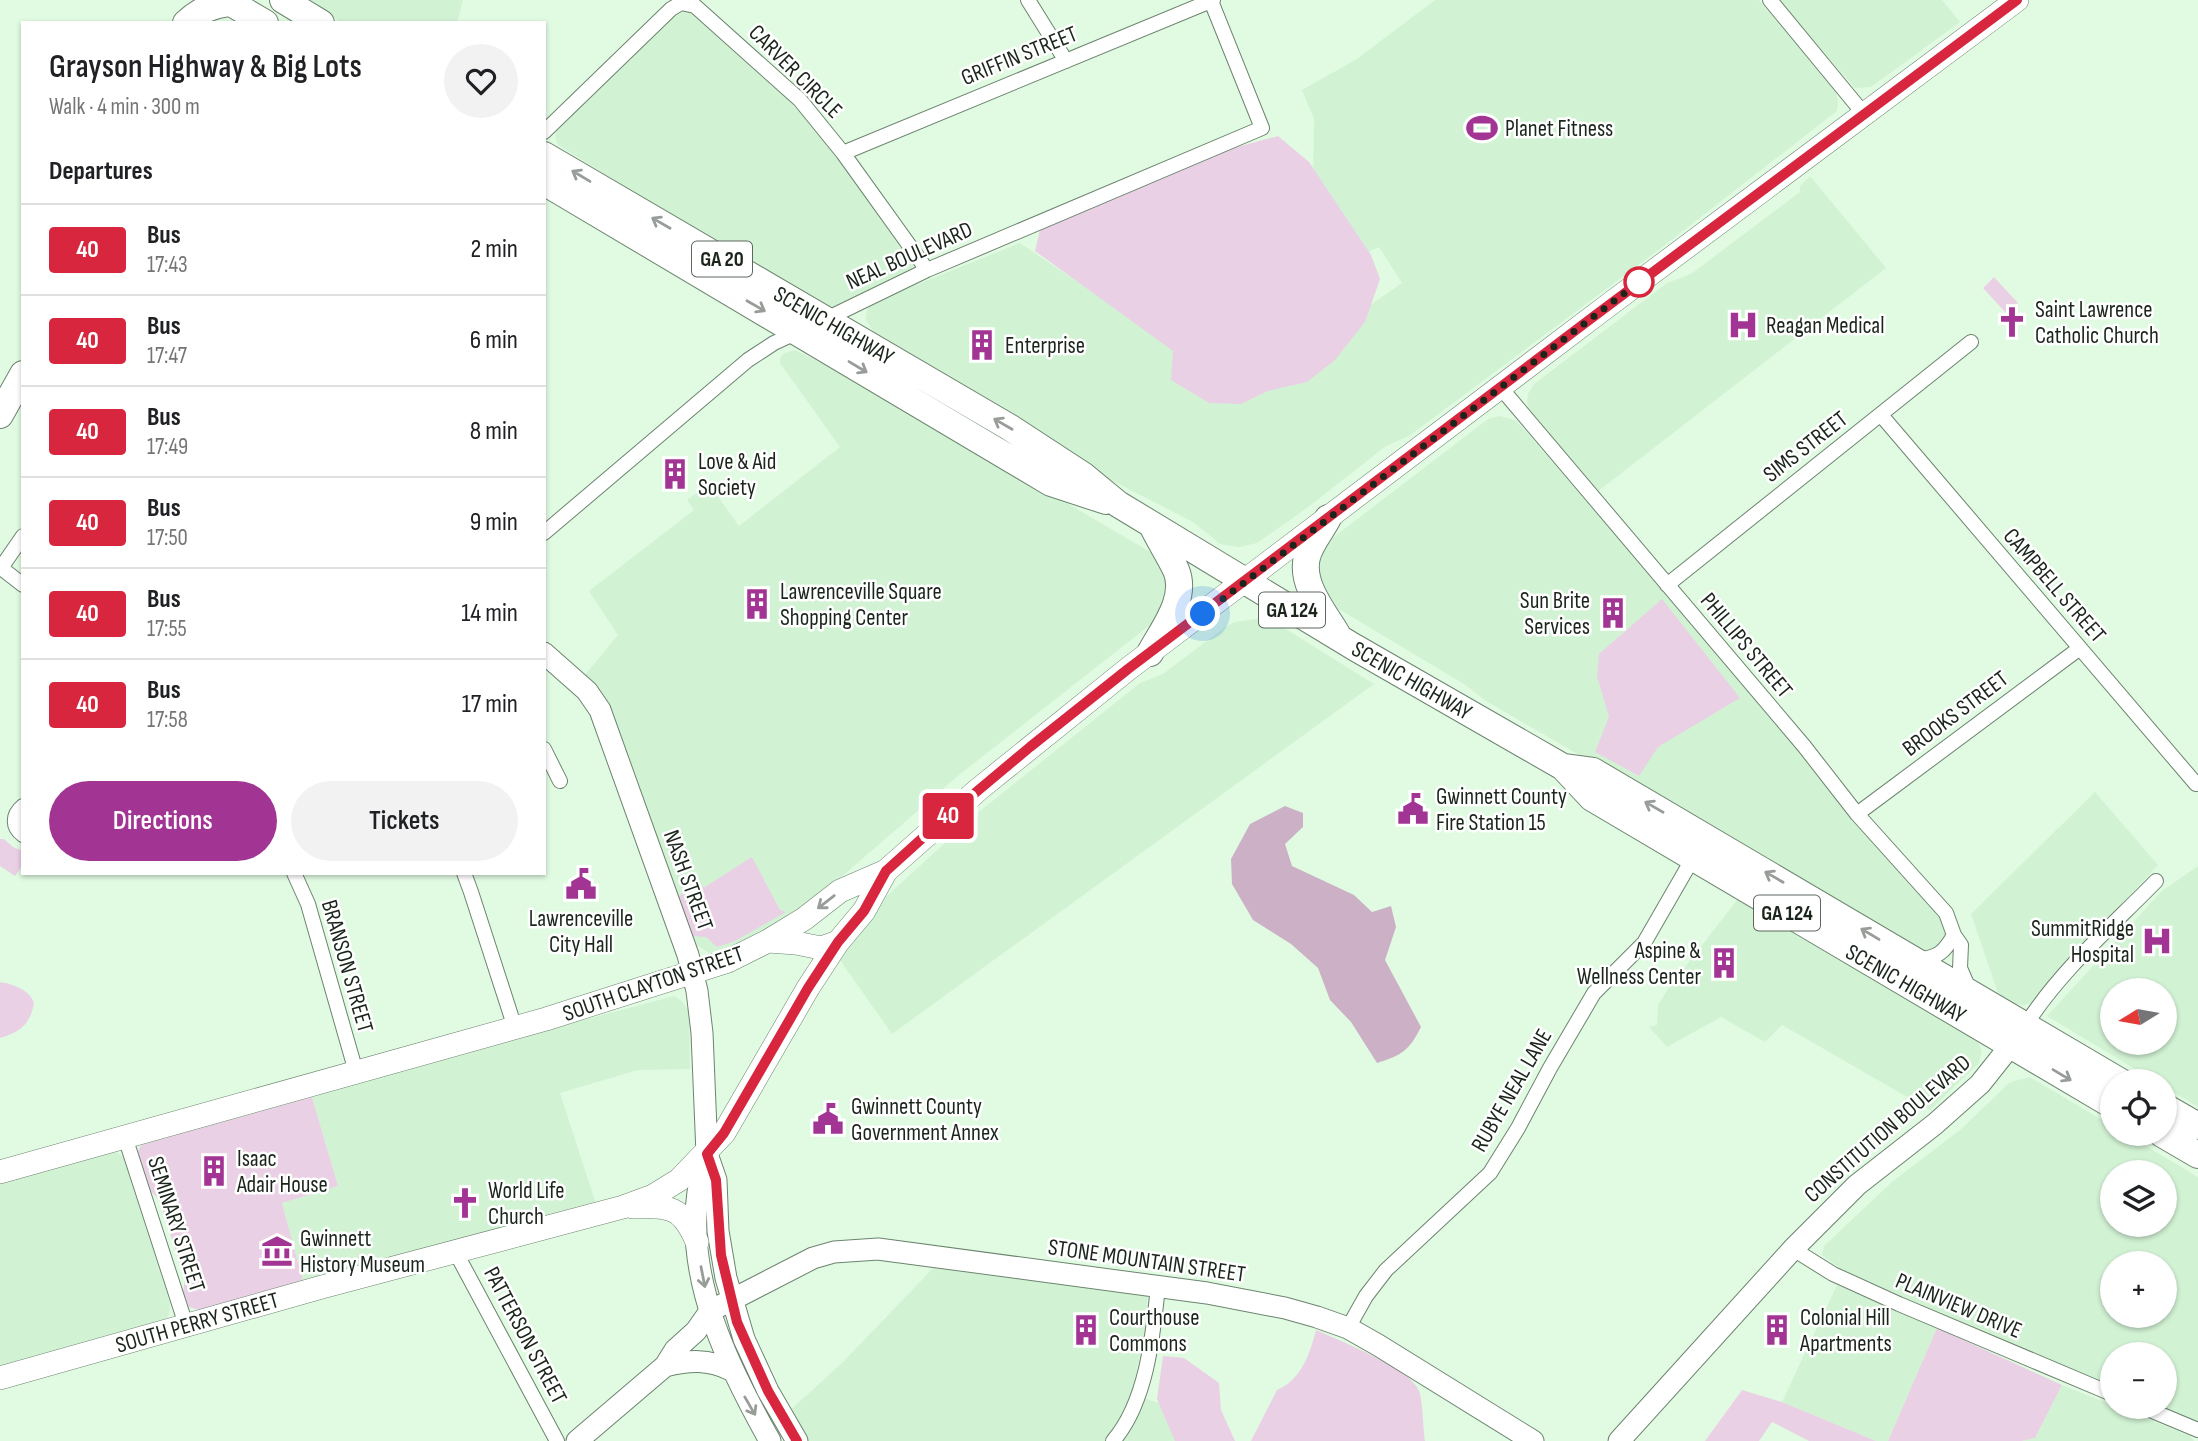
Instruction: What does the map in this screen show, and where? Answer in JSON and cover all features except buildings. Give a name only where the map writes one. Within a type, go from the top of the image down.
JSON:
[{"type":"highway","points":[[172,21],[179,0]]},
{"type":"highway","points":[[283,0],[318,21]]},
{"type":"highway","points":[[188,21],[212,5],[228,1],[262,21]]},
{"type":"highway","name":"SCENIC HIGHWAY","points":[[546,156],[1029,440],[1084,476],[1118,505],[1339,638],[1563,767],[1593,771],[1699,847],[2019,1035],[2100,1072]]},
{"type":"highway","name":"SCENIC HIGHWAY","points":[[552,193],[799,332],[1051,483],[1118,505]]},
{"type":"highway","points":[[0,415],[21,378]]},
{"type":"highway","points":[[1328,518],[1307,556],[1306,575],[1315,598],[1339,638]]},
{"type":"highway","points":[[1150,653],[1177,603],[1179,588],[1175,569],[1151,524]]},
{"type":"highway","name":"SCENIC HIGHWAY","points":[[1699,847],[1915,960],[1971,993],[2019,1035],[2100,1096]]},
{"type":"highway","points":[[2177,1114],[2198,1126]]},
{"type":"highway","points":[[2177,1143],[2198,1155]]},
{"type":"main road","name":"SOUTH CLAYTON STREET","points":[[0,1172],[514,1028],[728,961],[768,941],[804,919],[840,891],[886,871],[1030,747],[1150,653],[2017,0]]},
{"type":"main road","name":"SOUTH PERRY STREET","points":[[0,1378],[623,1207],[653,1196],[679,1180],[707,1154],[724,1133],[808,988],[838,942],[864,911],[886,871]]},
{"type":"main road","points":[[768,941],[821,948],[838,942]]},
{"type":"main road","points":[[623,1207],[657,1206],[678,1212],[690,1227],[697,1242]]},
{"type":"street","points":[[1028,0],[1066,61]]},
{"type":"street","name":"GRIFFIN STREET","points":[[843,153],[1212,0]]},
{"type":"street","name":"NEAL BOULEVARD","points":[[546,531],[748,360],[774,343],[927,270],[1262,128],[1212,0]]},
{"type":"street","points":[[1770,0],[1864,114]]},
{"type":"street","name":"CARVER CIRCLE","points":[[546,130],[671,9],[681,3],[695,6],[800,100],[843,153],[927,270]]},
{"type":"street","name":"SIMS STREET","points":[[1667,585],[1971,342]]},
{"type":"street","name":"PHILLIPS STREET","points":[[1500,387],[1804,746],[1857,814],[1946,913],[1961,945],[1960,968],[1971,993]]},
{"type":"street","name":"CAMPBELL STREET","points":[[1881,415],[2196,784]]},
{"type":"street","points":[[21,539],[0,567],[21,583]]},
{"type":"street","name":"BROOKS STREET","points":[[1857,814],[2080,648]]},
{"type":"street","name":"NASH STREET","points":[[546,655],[587,691],[600,710],[693,972],[702,1032],[707,1154],[698,1195],[697,1242],[710,1311],[732,1370],[770,1441]]},
{"type":"street","points":[[546,753],[560,781]]},
{"type":"street","points":[[21,808],[14,821],[17,831],[21,834]]},
{"type":"street","name":"RUBYE NEAL LANE","points":[[1348,1328],[1366,1296],[1386,1270],[1490,1172],[1594,993],[1644,943],[1699,847]]},
{"type":"street","name":"BRANSON STREET","points":[[295,875],[308,904],[356,1072]]},
{"type":"street","points":[[465,875],[514,1028]]},
{"type":"street","name":"CONSTITUTION BOULEVARD","points":[[1619,1441],[1793,1249],[1857,1185],[1980,1084],[2060,981],[2156,881]]},
{"type":"street","points":[[1915,960],[1934,958],[1954,935]]},
{"type":"street","name":"SEMINARY STREET","points":[[125,1137],[186,1325]]},
{"type":"street","name":"NASH STREET","points":[[707,1154],[716,1180],[721,1255],[737,1322],[756,1367],[796,1440]]},
{"type":"street","name":"STONE MOUNTAIN STREET","points":[[710,1311],[813,1258],[856,1249],[901,1252],[1158,1286],[1285,1308],[1348,1328],[1444,1384],[1532,1441]]},
{"type":"street","name":"PLAINVIEW DRIVE","points":[[1793,1249],[1833,1274],[2100,1389]]},
{"type":"street","name":"PATTERSON STREET","points":[[456,1251],[557,1441]]},
{"type":"street","points":[[1113,1441],[1130,1413],[1150,1357],[1158,1286]]},
{"type":"street","points":[[577,1441],[665,1366],[675,1350],[696,1331],[710,1311]]},
{"type":"street","points":[[665,1366],[694,1360],[714,1363],[732,1370]]},
{"type":"street","points":[[2172,1419],[2198,1430]]},
{"type":"shaded area","points":[[311,0],[463,0],[458,21],[338,21]]},
{"type":"shaded area","points":[[1435,0],[1759,0],[1836,92],[1837,111],[1661,248],[1409,436],[1386,446],[1257,543],[1239,547],[1220,544],[1193,522],[1109,479],[957,387],[924,362],[874,333],[866,320],[871,303],[1020,243],[1242,393],[1402,283],[1379,247],[1357,257],[1313,188],[1314,119],[1302,90],[1357,59]]},
{"type":"shaded area","points":[[1778,0],[1942,0],[1960,22],[1871,87],[1855,88]]},
{"type":"shaded area","points":[[679,10],[691,11],[769,80],[833,147],[914,262],[912,271],[827,310],[673,222],[630,190],[558,145],[555,136],[558,127]]},
{"type":"shaded area","points":[[1278,136],[1309,162],[1371,255],[1380,279],[1365,322],[1335,360],[1307,382],[1268,391],[1241,404],[1209,403],[1171,380],[1173,351],[1035,251],[1040,230],[1226,150]]},
{"type":"shaded area","points":[[1810,176],[1886,268],[1597,492],[1529,412],[1528,394],[1534,384],[1667,283],[1691,274],[1800,192],[1800,186]]},
{"type":"shaded area","points":[[1994,277],[2018,303],[2007,314],[1983,288]]},
{"type":"shaded area","points":[[795,350],[918,411],[1012,471],[1164,560],[1171,570],[1164,614],[959,775],[816,899],[750,939],[720,952],[709,953],[695,944],[584,676],[618,635],[589,591],[694,510],[687,500],[709,484],[739,526],[840,447],[780,363],[784,353]]},
{"type":"shaded area","points":[[1499,416],[1515,420],[1523,428],[1933,904],[1945,927],[1947,937],[1943,947],[1924,955],[1486,701],[1464,684],[1332,605],[1313,564],[1322,546],[1488,419]]},
{"type":"shaded area","points":[[1662,599],[1740,698],[1658,747],[1639,776],[1595,752],[1609,717],[1597,676],[1599,654]]},
{"type":"shaded area","points":[[1262,618],[1273,621],[1374,684],[892,1034],[837,956],[878,904],[980,811],[1140,683],[1163,674],[1225,627],[1235,622]]},
{"type":"shaded area","points":[[2095,792],[2158,865],[2031,1003],[2015,1004],[1998,993],[1971,914]]},
{"type":"shaded area","points":[[1285,806],[1303,813],[1303,827],[1285,844],[1292,866],[1354,895],[1372,912],[1391,906],[1396,927],[1385,960],[1421,1027],[1413,1042],[1393,1057],[1377,1063],[1351,1022],[1330,1000],[1318,968],[1291,944],[1253,920],[1232,884],[1231,859],[1250,824]]},
{"type":"shaded area","points":[[0,839],[4,839],[21,850],[21,868],[15,876],[0,866]]},
{"type":"shaded area","points":[[752,857],[780,910],[786,912],[735,941],[717,947],[706,937],[691,936],[675,899],[694,886],[705,887]]},
{"type":"shaded area","name":"SummitRidge Hospital","points":[[2198,866],[2198,1107],[2177,1094],[2177,1069],[2135,1069],[2112,1055],[2177,1055],[2177,978],[2100,978],[2100,1048],[2047,1016],[2162,891]]},
{"type":"shaded area","points":[[1741,895],[1978,1042],[1982,1051],[1979,1063],[1930,1110],[1782,1025],[1765,1042],[1721,1017],[1667,1047],[1649,1027],[1657,1025],[1658,1005]]},
{"type":"shaded area","points":[[0,982],[25,991],[34,1003],[27,1022],[13,1033],[0,1038]]},
{"type":"shaded area","points":[[674,996],[682,1001],[689,1011],[690,1069],[638,1070],[560,1093],[596,1204],[303,1281],[282,1203],[338,1186],[312,1097],[471,1050]]},
{"type":"shaded area","points":[[2030,1077],[2100,1119],[2100,1146],[2146,1146],[2170,1160],[2100,1160],[2100,1237],[2177,1237],[2177,1164],[2198,1177],[2198,1423],[2177,1414],[2177,1342],[2100,1342],[2100,1380],[1843,1271],[1822,1255],[1824,1246],[1893,1181],[1960,1130],[2010,1082]]},
{"type":"shaded area","points":[[312,1097],[338,1186],[282,1203],[303,1281],[199,1310],[189,1307],[183,1293],[185,1279],[159,1200],[149,1189],[137,1153],[141,1145]]},
{"type":"shaded area","points":[[115,1152],[123,1156],[170,1304],[169,1315],[164,1321],[0,1368],[0,1183]]},
{"type":"shaded area","points":[[938,1263],[1148,1292],[1145,1331],[1132,1393],[1207,1422],[1209,1441],[805,1441],[787,1413],[842,1363]]},
{"type":"shaded area","points":[[1837,1285],[1937,1328],[1888,1441],[1876,1441],[1782,1402]]},
{"type":"shaded area","points":[[1937,1328],[2062,1385],[2035,1438],[2022,1441],[1888,1441]]},
{"type":"shaded area","points":[[1316,1330],[1373,1356],[1413,1382],[1419,1391],[1425,1441],[1251,1441],[1277,1390],[1292,1380],[1303,1365]]},
{"type":"shaded area","points":[[1163,1356],[1184,1358],[1219,1383],[1221,1410],[1235,1441],[1175,1441],[1157,1399]]},
{"type":"shaded area","points":[[2062,1385],[2100,1400],[2100,1419],[2148,1419],[2190,1436],[2194,1441],[2022,1441],[2035,1438]]},
{"type":"shaded area","points":[[1742,1390],[1782,1402],[1876,1441],[1809,1441],[1772,1422],[1759,1441],[1705,1441]]},
{"type":"bus line","name":"40","points":[[797,1441],[768,1391],[737,1322],[721,1255],[716,1180],[707,1154],[724,1133],[808,988],[838,942],[864,911],[886,871],[979,789],[1128,669],[2017,0]]},
{"type":"place","name":"Planet Fitness","points":[[1482,128]]},
{"type":"place","name":"Saint Lawrence Catholic Church","points":[[2012,322]]},
{"type":"place","name":"Reagan Medical","points":[[1743,325]]},
{"type":"place","name":"Enterprise","points":[[982,345]]},
{"type":"place","name":"Love & Aid Society","points":[[675,474]]},
{"type":"place","name":"Lawrenceville Square Shopping Center","points":[[757,604]]},
{"type":"place","name":"Sun Brite Services","points":[[1613,613]]},
{"type":"place","name":"Gwinnett County Fire Station 15","points":[[1413,809]]},
{"type":"place","name":"Lawrenceville City Hall","points":[[581,884]]},
{"type":"place","name":"SummitRidge Hospital","points":[[2157,941]]},
{"type":"place","name":"Aspine & Wellness Center","points":[[1724,963]]},
{"type":"place","name":"Gwinnett County Government Annex","points":[[828,1119]]},
{"type":"place","name":"Isaac Adair House","points":[[214,1171]]},
{"type":"place","name":"World Life Church","points":[[465,1203]]},
{"type":"place","name":"Gwinnett History Museum","points":[[277,1251]]},
{"type":"place","name":"Courthouse Commons","points":[[1086,1330]]},
{"type":"place","name":"Colonial Hill Apartments","points":[[1777,1330]]},
{"type":"route","points":[[1203,614],[1639,282]]}]
